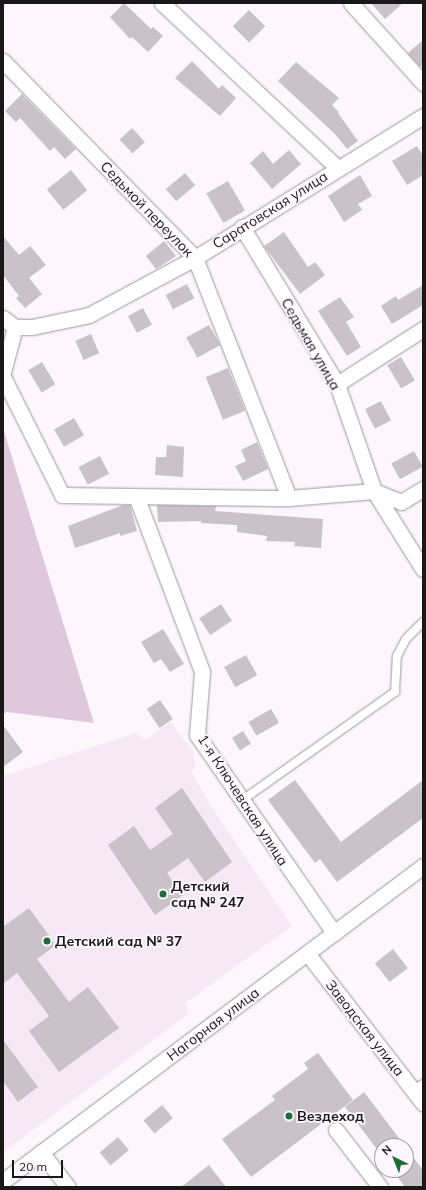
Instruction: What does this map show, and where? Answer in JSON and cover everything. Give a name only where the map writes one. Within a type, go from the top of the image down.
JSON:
[{"type":"street","points":[[162,3],[338,168]]},
{"type":"street","points":[[350,3],[423,83]]},
{"type":"street","name":"Седьмой переулок","points":[[3,61],[195,258],[289,498]]},
{"type":"street","name":"Саратовская улица","points":[[15,327],[32,327],[89,315],[195,258],[242,227],[423,116]]},
{"type":"street","name":"Седьмая улица","points":[[242,227],[337,384],[374,491],[423,569]]},
{"type":"street","points":[[3,318],[15,327],[3,372]]},
{"type":"street","points":[[337,384],[423,329]]},
{"type":"street","points":[[3,377],[62,495],[289,498],[374,491],[401,502],[423,489]]},
{"type":"street","name":"1-я Ключевская улица","points":[[136,496],[202,672],[197,734],[241,801],[334,933]]},
{"type":"street","name":"Нагорная улица","points":[[3,1181],[423,866]]},
{"type":"street","name":"Заводская улица","points":[[307,953],[418,1087],[423,1103]]},
{"type":"street","points":[[336,1130],[380,1187]]},
{"type":"street","points":[[41,1152],[68,1187]]},
{"type":"lane","points":[[241,801],[394,692],[397,656],[406,639],[423,622]]},
{"type":"shaded area","points":[[3,428],[94,723],[7,712],[3,714]]},
{"type":"shaded area","points":[[171,722],[193,752],[195,768],[191,771],[210,804],[292,926],[185,1003],[188,1014],[3,1152],[3,776],[136,733],[146,740]]},
{"type":"building","points":[[124,3],[151,29],[153,27],[163,36],[148,52],[132,37],[130,39],[110,17]]},
{"type":"building","points":[[371,3],[403,3],[385,19]]},
{"type":"building","points":[[249,10],[265,26],[249,43],[233,26]]},
{"type":"building","points":[[423,40],[423,64],[420,67],[408,53]]},
{"type":"building","points":[[192,61],[219,89],[222,85],[236,98],[220,116],[175,78]]},
{"type":"building","points":[[296,62],[339,98],[332,105],[339,112],[338,113],[358,141],[347,149],[335,134],[278,81]]},
{"type":"building","points":[[22,94],[76,149],[65,159],[54,147],[50,151],[20,118],[16,122],[5,111]]},
{"type":"building","points":[[132,128],[145,142],[133,153],[120,140]]},
{"type":"building","points":[[417,146],[423,156],[423,175],[407,185],[392,161]]},
{"type":"building","points":[[289,150],[301,164],[272,189],[250,163],[263,151],[273,164]]},
{"type":"building","points":[[71,170],[87,190],[63,210],[47,190]]},
{"type":"building","points":[[185,173],[195,185],[176,201],[166,189]]},
{"type":"building","points":[[360,175],[372,196],[358,204],[362,210],[344,222],[328,196]]},
{"type":"building","points":[[228,181],[245,210],[223,223],[206,194]]},
{"type":"building","points":[[284,232],[308,267],[315,262],[325,275],[300,294],[264,246]]},
{"type":"building","points":[[3,236],[19,255],[30,246],[46,265],[29,278],[42,294],[25,308],[16,298],[19,296],[3,275]]},
{"type":"building","points":[[164,241],[176,256],[156,269],[146,256]]},
{"type":"building","points":[[187,284],[194,298],[173,309],[166,295]]},
{"type":"building","points":[[423,285],[423,305],[392,324],[381,306],[396,296],[398,300]]},
{"type":"building","points":[[340,297],[354,317],[346,322],[361,347],[347,356],[318,311]]},
{"type":"building","points":[[143,308],[152,325],[137,333],[128,316]]},
{"type":"building","points":[[209,325],[220,345],[197,358],[186,338]]},
{"type":"building","points":[[91,334],[99,353],[84,360],[75,341]]},
{"type":"building","points":[[401,357],[415,380],[401,388],[387,365]]},
{"type":"building","points":[[42,362],[55,384],[42,393],[28,370]]},
{"type":"building","points":[[228,368],[245,411],[223,420],[206,377]]},
{"type":"building","points":[[381,401],[391,421],[375,429],[365,409]]},
{"type":"building","points":[[74,418],[84,435],[64,447],[54,430]]},
{"type":"building","points":[[257,442],[268,469],[243,481],[235,466],[246,461],[241,450]]},
{"type":"building","points":[[167,445],[184,447],[183,477],[155,475],[156,457],[166,457]]},
{"type":"building","points":[[414,451],[423,467],[400,479],[391,464]]},
{"type":"building","points":[[100,456],[109,474],[88,485],[79,467]]},
{"type":"building","points":[[123,505],[130,505],[137,531],[120,536],[120,533],[75,548],[68,526]]},
{"type":"building","points":[[157,505],[216,506],[215,511],[323,519],[321,548],[294,546],[295,542],[266,541],[267,536],[237,532],[237,525],[201,523],[201,521],[158,522]]},
{"type":"building","points":[[221,604],[232,621],[210,635],[199,618]]},
{"type":"building","points":[[163,629],[184,664],[170,672],[161,659],[154,663],[141,642]]},
{"type":"building","points":[[246,655],[257,675],[235,687],[224,667]]},
{"type":"building","points":[[160,700],[173,719],[160,728],[147,709]]},
{"type":"building","points":[[271,709],[279,723],[256,736],[248,722]]},
{"type":"building","points":[[3,725],[23,752],[3,767]]},
{"type":"building","points":[[243,731],[251,744],[240,751],[232,738]]},
{"type":"building","points":[[295,780],[341,842],[423,780],[423,818],[337,882],[320,859],[315,863],[268,800]]},
{"type":"building","points":[[182,788],[232,862],[205,882],[188,858],[167,873],[183,895],[155,915],[108,845],[134,826],[150,850],[173,834],[155,808]]},
{"type":"building","points":[[29,908],[56,945],[37,959],[69,1002],[88,987],[119,1028],[59,1072],[29,1031],[49,1016],[17,973],[3,984],[3,927]]},
{"type":"building","points":[[393,949],[408,968],[390,982],[375,963]]},
{"type":"building","points":[[3,1040],[38,1087],[18,1102],[3,1081]]},
{"type":"building","points":[[318,1053],[353,1100],[251,1177],[222,1139],[275,1100],[272,1096],[308,1069],[304,1063]]},
{"type":"building","points":[[364,1092],[399,1138],[374,1138],[374,1145],[345,1107]]},
{"type":"building","points":[[162,1105],[173,1118],[155,1133],[144,1120]]},
{"type":"building","points":[[118,1137],[129,1150],[111,1165],[100,1152]]},
{"type":"building","points":[[414,1158],[423,1170],[423,1187],[405,1187],[398,1178],[414,1178]]},
{"type":"building","points":[[209,1165],[226,1187],[181,1187]]},
{"type":"place","name":"Детский сад № 247","points":[[163,894]]},
{"type":"place","name":"Детский сад № 37","points":[[47,941]]},
{"type":"place","name":"Вездеход","points":[[289,1116]]}]
